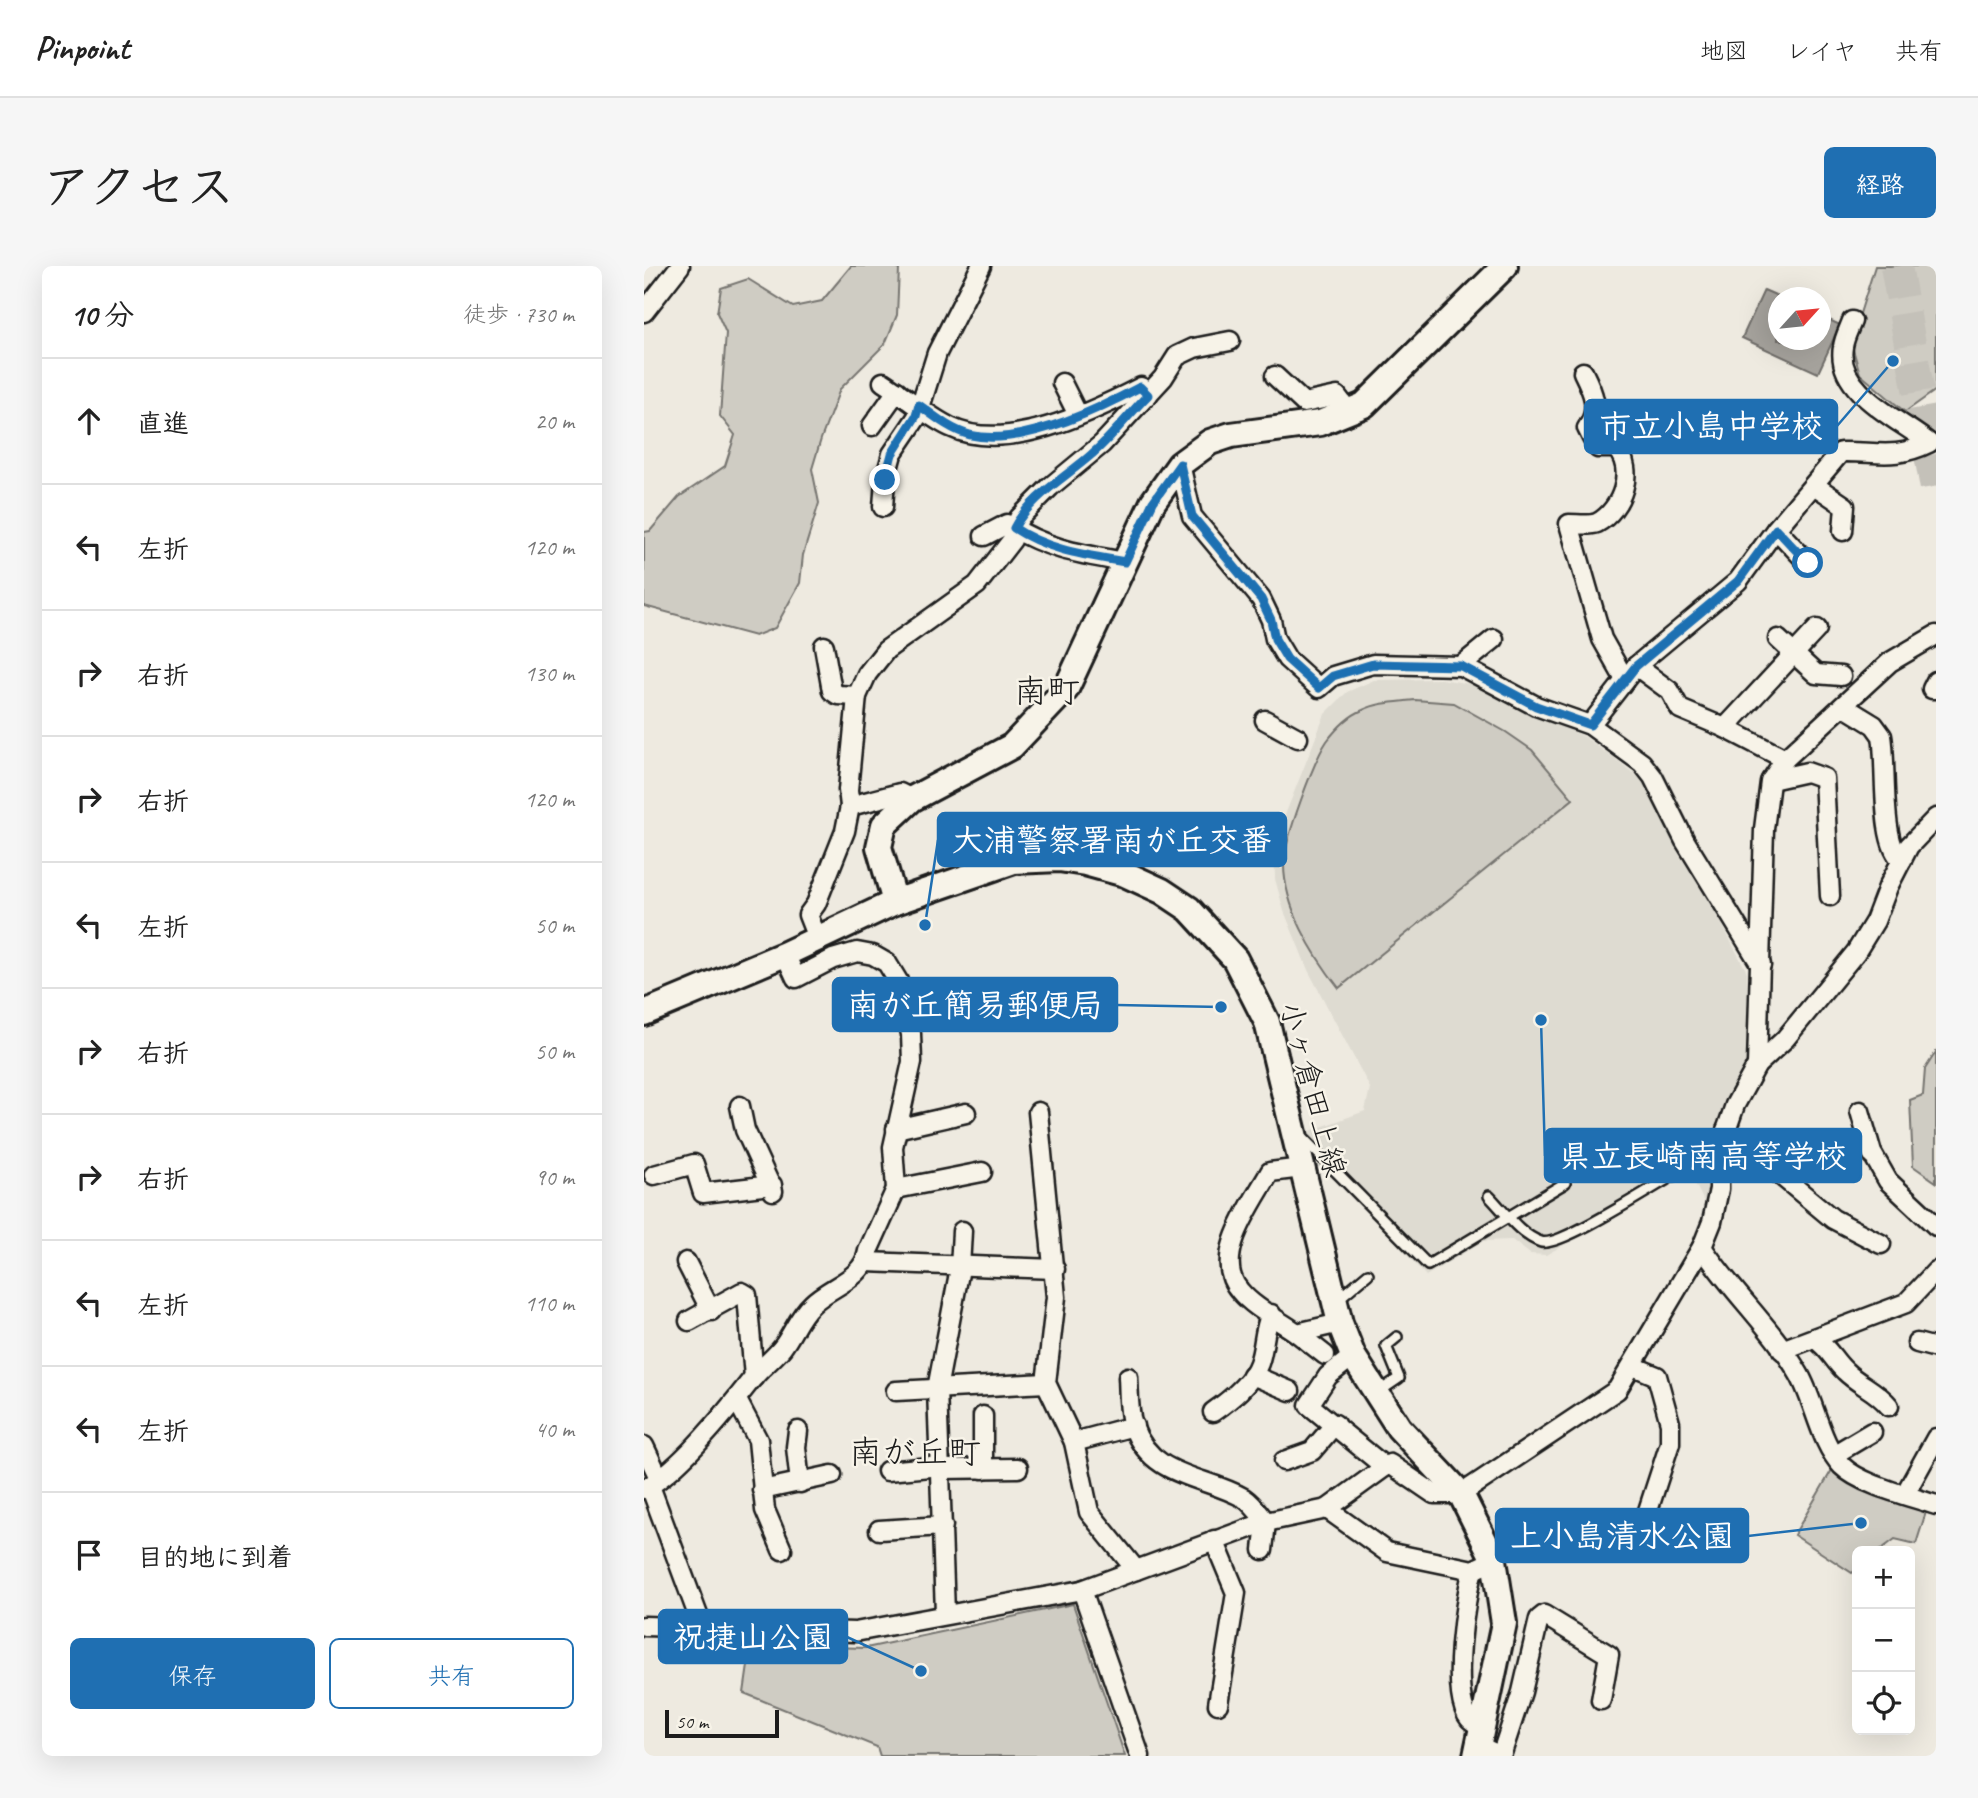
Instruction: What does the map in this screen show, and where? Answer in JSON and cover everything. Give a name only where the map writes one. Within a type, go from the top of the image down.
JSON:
[{"type":"main road","points":[[895,902],[879,847],[880,833],[905,791],[999,754],[1039,719],[1066,688],[1153,502],[1180,464],[1210,442],[1231,435],[1320,423],[1350,413],[1376,395],[1505,266]]},
{"type":"main road","name":"小ヶ倉田上線","points":[[644,1013],[785,954],[895,902],[1023,860],[1059,859],[1125,874],[1162,891],[1189,909],[1235,959],[1267,1022],[1337,1312],[1353,1356],[1399,1429],[1461,1494],[1504,1623],[1479,1743]]},
{"type":"street","points":[[644,312],[680,266]]},
{"type":"street","points":[[883,507],[885,480],[892,454],[916,416],[937,353],[981,266]]},
{"type":"street","points":[[1852,321],[1842,348],[1848,374],[1856,387],[1884,413],[1932,449]]},
{"type":"street","points":[[817,938],[808,915],[816,904],[845,831],[857,696],[867,674],[886,650],[922,621],[977,585],[1012,540],[1019,518],[1050,487],[1090,456],[1148,395],[1177,356],[1194,348],[1230,341]]},
{"type":"street","points":[[1583,372],[1596,404],[1596,416],[1587,428],[1595,443],[1616,448],[1624,457],[1626,487],[1613,508],[1594,524],[1569,524],[1602,639],[1630,672],[1670,691],[1680,709],[1725,727],[1785,759]]},
{"type":"street","points":[[1275,376],[1304,403],[1338,396],[1350,413]]},
{"type":"street","points":[[1062,383],[1078,415]]},
{"type":"street","points":[[873,426],[890,386],[949,427],[971,435],[996,438],[1096,410],[1140,387],[1148,395]]},
{"type":"street","points":[[1590,725],[1630,672],[1738,581],[1776,529],[1841,452],[1884,456],[1932,449]]},
{"type":"street","points":[[1180,464],[1192,516],[1261,599],[1271,620],[1275,639],[1287,659],[1319,688],[1333,676],[1373,664],[1461,666],[1536,706],[1590,725],[1642,763],[1653,776],[1685,841],[1761,964]]},
{"type":"street","points":[[1814,485],[1844,506],[1843,531]]},
{"type":"street","points":[[984,536],[1007,524],[1034,542],[1070,553],[1125,562]]},
{"type":"street","points":[[1776,529],[1808,563]]},
{"type":"street","points":[[1725,727],[1817,629]]},
{"type":"street","points":[[1758,1065],[1764,829],[1771,780],[1785,759],[1890,662],[1936,635]]},
{"type":"street","points":[[1461,666],[1494,639]]},
{"type":"street","points":[[1778,639],[1816,674],[1841,676]]},
{"type":"street","points":[[824,646],[832,691],[838,695],[857,696]]},
{"type":"street","points":[[1936,681],[1932,689],[1936,690]]},
{"type":"street","points":[[1843,706],[1874,725],[1882,736],[1890,838],[1895,855],[1902,860]]},
{"type":"street","points":[[1265,720],[1298,738]]},
{"type":"street","points":[[1771,780],[1807,772],[1824,778],[1830,896]]},
{"type":"street","points":[[846,797],[905,791]]},
{"type":"street","points":[[644,1626],[855,1632],[945,1613],[1082,1590],[1266,1522],[1327,1509],[1390,1464],[1434,1494],[1461,1494],[1617,1390],[1702,1247],[1712,1222],[1720,1189],[1719,1159],[1735,1105],[1758,1065],[1785,1039],[1856,952],[1875,921],[1909,845],[1936,818]]},
{"type":"street","points":[[651,1485],[700,1441],[737,1400],[754,1377],[783,1347],[813,1302],[842,1285],[866,1262],[896,1189],[892,1147],[907,1093],[911,1034],[893,970],[873,955],[857,952],[834,959],[796,978],[785,954]]},
{"type":"street","points":[[654,1175],[694,1164],[703,1193],[772,1188],[745,1130],[740,1105]]},
{"type":"street","points":[[1860,1111],[1872,1153],[1888,1181],[1936,1226]]},
{"type":"street","points":[[1038,1112],[1056,1297],[1046,1383],[1074,1442],[1089,1512],[1136,1570]]},
{"type":"street","points":[[896,1129],[966,1113]]},
{"type":"street","points":[[1726,1130],[1833,1219],[1881,1244]]},
{"type":"street","points":[[1302,1168],[1270,1172],[1240,1228],[1229,1259],[1231,1277],[1240,1292],[1325,1355]]},
{"type":"street","points":[[896,1189],[982,1171]]},
{"type":"street","points":[[945,1613],[937,1389],[960,1268],[962,1231]]},
{"type":"street","points":[[1702,1247],[1727,1284],[1800,1375],[1841,1465],[1856,1476],[1936,1505]]},
{"type":"street","points":[[686,1262],[711,1311]]},
{"type":"street","points":[[866,1262],[960,1268],[1055,1269]]},
{"type":"street","points":[[1782,1350],[1906,1303],[1936,1271]]},
{"type":"street","points":[[690,1321],[742,1292],[747,1295],[754,1377]]},
{"type":"street","points":[[1297,1333],[1337,1312]]},
{"type":"street","points":[[1213,1412],[1237,1392],[1259,1364],[1262,1332],[1271,1314]]},
{"type":"street","points":[[1815,1339],[1828,1347],[1845,1372],[1879,1393],[1889,1406]]},
{"type":"street","points":[[1917,1343],[1936,1348]]},
{"type":"street","points":[[1353,1356],[1328,1376],[1309,1405],[1385,1467]]},
{"type":"street","points":[[1633,1366],[1657,1376],[1670,1423],[1670,1443],[1643,1526]]},
{"type":"street","points":[[1252,1375],[1290,1391]]},
{"type":"street","points":[[1128,1377],[1134,1426],[1150,1454],[1165,1467],[1245,1499],[1266,1522],[1263,1550]]},
{"type":"street","points":[[896,1391],[1046,1383]]},
{"type":"street","points":[[737,1400],[758,1440],[765,1510],[782,1550]]},
{"type":"street","points":[[983,1416],[983,1469]]},
{"type":"street","points":[[1284,1461],[1312,1451],[1335,1424]]},
{"type":"street","points":[[1074,1442],[1134,1426]]},
{"type":"street","points":[[798,1431],[796,1447],[800,1483]]},
{"type":"street","points":[[1835,1454],[1872,1432]]},
{"type":"street","points":[[1905,1494],[1936,1438]]},
{"type":"street","points":[[644,1446],[651,1485],[702,1626]]},
{"type":"street","points":[[887,1471],[1018,1468]]},
{"type":"street","points":[[762,1490],[832,1475]]},
{"type":"street","points":[[1327,1509],[1387,1552],[1484,1565],[1465,1596],[1461,1697],[1479,1743],[1501,1756],[1522,1692],[1539,1619],[1544,1615],[1609,1656],[1601,1700]]},
{"type":"street","points":[[879,1530],[943,1527]]},
{"type":"street","points":[[1214,1540],[1236,1593],[1218,1704]]},
{"type":"street","points":[[1082,1590],[1140,1756]]},
{"type":"lane","points":[[1293,1130],[1315,1147],[1428,1265],[1510,1219],[1565,1183]]},
{"type":"lane","points":[[1489,1196],[1510,1219],[1537,1241],[1556,1241],[1691,1166],[1719,1159]]},
{"type":"lane","points":[[1337,1312],[1368,1274]]},
{"type":"lane","points":[[1377,1394],[1398,1378],[1386,1346],[1397,1337]]},
{"type":"shaded area","points":[[851,266],[896,266],[899,269],[897,315],[885,344],[840,389],[812,469],[819,503],[803,555],[800,583],[775,628],[755,636],[644,606],[644,532],[650,531],[679,497],[725,466],[735,435],[720,416],[726,333],[717,313],[721,288],[748,279],[793,307],[822,301]]},
{"type":"shaded area","points":[[1875,266],[1936,266],[1936,390],[1905,412],[1860,374],[1851,342]]},
{"type":"shaded area","points":[[1764,290],[1768,292],[1768,350],[1742,338]]},
{"type":"shaded area","points":[[1831,321],[1840,325],[1831,345]]},
{"type":"shaded area","points":[[1768,350],[1829,350],[1818,373]]},
{"type":"shaded area","points":[[1442,679],[1470,684],[1585,737],[1644,781],[1679,855],[1708,898],[1747,972],[1747,1068],[1719,1115],[1705,1204],[1693,1179],[1680,1177],[1546,1255],[1530,1254],[1512,1240],[1483,1241],[1426,1276],[1327,1165],[1315,1168],[1310,1131],[1365,1111],[1370,1088],[1308,970],[1284,911],[1275,879],[1274,843],[1325,714],[1347,692],[1374,680]]},
{"type":"shaded area","points":[[1415,700],[1454,703],[1506,732],[1532,750],[1573,799],[1339,988],[1319,961],[1294,913],[1285,879],[1284,862],[1289,836],[1321,751],[1338,728],[1369,707]]},
{"type":"shaded area","points":[[1936,1052],[1936,1182],[1913,1166],[1910,1100],[1923,1095],[1925,1069]]},
{"type":"shaded area","points":[[1833,1468],[1926,1512],[1916,1544],[1895,1539],[1886,1546],[1852,1546],[1852,1573],[1794,1535]]},
{"type":"shaded area","points":[[1073,1604],[1125,1756],[880,1756],[877,1747],[744,1693],[751,1645],[866,1648]]},
{"type":"tunnel","points":[[1896,266],[1936,488]]},
{"type":"place","name":"市立小島中学校","points":[[1893,361]]},
{"type":"place","name":"大浦警察署南が丘交番","points":[[925,925]]},
{"type":"place","name":"南が丘簡易郵便局","points":[[1221,1007]]},
{"type":"place","name":"県立長崎南高等学校","points":[[1541,1020]]},
{"type":"place","name":"上小島清水公園","points":[[1861,1523]]},
{"type":"place","name":"祝捷山公園","points":[[921,1671]]},
{"type":"district","name":"南町","points":[[1047,691]]},
{"type":"district","name":"南が丘町","points":[[915,1452]]},
{"type":"route","points":[[885,480],[892,454],[916,416],[919,405],[949,427],[971,435],[996,438],[1096,410],[1140,387],[1148,395],[1090,456],[1050,487],[1019,518],[1014,528],[1034,542],[1070,553],[1125,562],[1153,502],[1180,464],[1192,516],[1231,558],[1242,578],[1261,599],[1271,620],[1275,639],[1287,659],[1319,688],[1333,676],[1373,664],[1461,666],[1536,706],[1590,725],[1636,666],[1702,614],[1717,597],[1738,581],[1776,529],[1808,563]]}]
